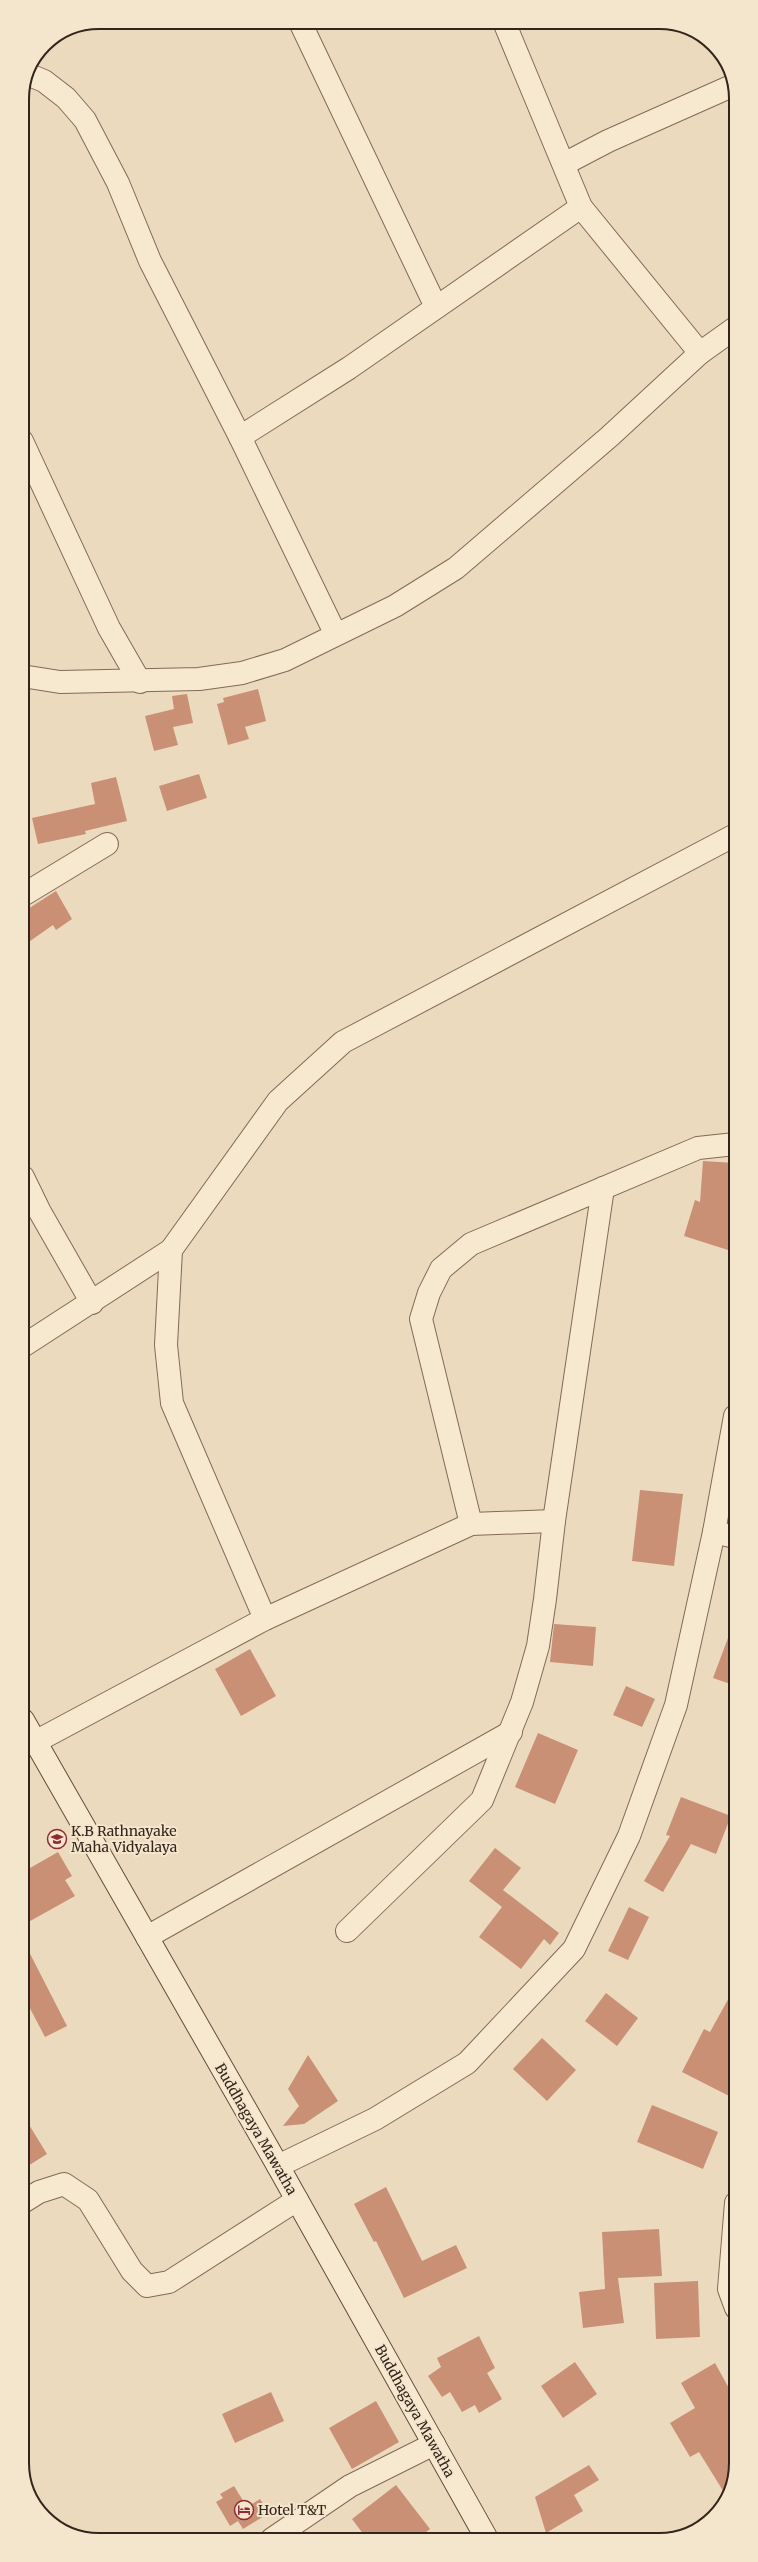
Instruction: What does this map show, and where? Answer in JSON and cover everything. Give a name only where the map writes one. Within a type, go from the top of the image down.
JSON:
[{"type":"street","points":[[303,29],[436,307]]},
{"type":"street","points":[[507,29],[581,207],[700,353]]},
{"type":"street","points":[[33,76],[44,81],[66,98],[85,120],[118,182],[150,261],[240,437],[335,633]]},
{"type":"street","points":[[564,164],[608,141],[728,88]]},
{"type":"street","points":[[240,437],[349,368],[581,207]]},
{"type":"street","points":[[29,677],[60,682],[140,682],[199,679],[242,674],[285,660],[335,633],[395,606],[456,568],[609,437],[700,353],[729,332]]},
{"type":"street","points":[[29,456],[109,628],[140,682]]},
{"type":"street","points":[[29,1342],[92,1303],[171,1250],[278,1101],[343,1042],[729,839]]},
{"type":"street","points":[[29,891],[107,844]]},
{"type":"street","points":[[471,1524],[421,1319],[428,1292],[441,1269],[471,1244],[698,1148],[729,1145]]},
{"type":"street","points":[[347,1930],[482,1800],[522,1702],[538,1646],[554,1521],[603,1188]]},
{"type":"street","points":[[29,1189],[40,1212],[92,1303]]},
{"type":"street","points":[[171,1250],[166,1345],[172,1403],[265,1620]]},
{"type":"street","points":[[278,2166],[375,2119],[467,2063],[574,1949],[629,1836],[676,1705],[714,1532],[729,1449]]},
{"type":"street","points":[[35,1742],[265,1620],[471,1524],[554,1521]]},
{"type":"street","points":[[714,1532],[729,1536]]},
{"type":"street","name":"Buddhagaya Mawatha","points":[[29,1731],[278,2166],[484,2533]]},
{"type":"street","points":[[147,1937],[511,1732]]},
{"type":"street","points":[[29,2198],[39,2192],[64,2184],[88,2200],[132,2271],[147,2286],[169,2282],[297,2200]]},
{"type":"street","points":[[283,2533],[350,2486],[434,2444]]},
{"type":"building","points":[[258,689],[266,721],[245,727],[249,739],[228,745],[217,704],[224,702],[223,698]]},
{"type":"building","points":[[187,694],[193,723],[173,727],[178,745],[154,751],[145,716],[174,709],[172,696]]},
{"type":"building","points":[[199,774],[207,798],[167,811],[159,786]]},
{"type":"building","points":[[116,777],[127,821],[85,831],[86,834],[38,844],[32,818],[95,804],[91,783]]},
{"type":"building","points":[[56,891],[72,919],[56,930],[53,925],[29,942],[29,908]]},
{"type":"building","points":[[703,1161],[729,1163],[728,1250],[684,1236],[695,1200],[700,1202]]},
{"type":"building","points":[[640,1490],[683,1494],[674,1566],[632,1561]]},
{"type":"building","points":[[554,1624],[596,1627],[593,1666],[550,1662]]},
{"type":"building","points":[[729,1635],[729,1684],[713,1678]]},
{"type":"building","points":[[250,1649],[276,1696],[241,1716],[215,1669]]},
{"type":"building","points":[[626,1686],[655,1699],[642,1727],[613,1715]]},
{"type":"building","points":[[538,1733],[578,1750],[555,1804],[515,1787]]},
{"type":"building","points":[[681,1797],[729,1815],[729,1821],[716,1854],[691,1844],[663,1892],[644,1881],[670,1836],[666,1835]]},
{"type":"building","points":[[495,1848],[521,1868],[503,1890],[559,1933],[550,1945],[544,1939],[521,1969],[479,1937],[502,1907],[469,1881]]},
{"type":"building","points":[[58,1852],[72,1876],[65,1880],[75,1896],[29,1922],[29,1869]]},
{"type":"building","points":[[629,1907],[649,1917],[628,1960],[608,1951]]},
{"type":"building","points":[[29,1952],[67,2026],[45,2037],[29,2006]]},
{"type":"building","points":[[606,1993],[638,2018],[617,2046],[585,2021]]},
{"type":"building","points":[[729,1998],[729,2096],[682,2072],[704,2029],[710,2032]]},
{"type":"building","points":[[542,2038],[576,2070],[547,2101],[513,2069]]},
{"type":"building","points":[[308,2055],[338,2101],[304,2124],[283,2126],[299,2106],[288,2089]]},
{"type":"building","points":[[652,2105],[718,2132],[703,2169],[637,2142]]},
{"type":"building","points":[[29,2125],[47,2154],[29,2165]]},
{"type":"building","points":[[386,2187],[422,2261],[456,2245],[467,2268],[404,2298],[376,2241],[374,2242],[354,2204]]},
{"type":"building","points":[[659,2229],[662,2276],[618,2278],[624,2323],[583,2328],[579,2292],[605,2289],[602,2232]]},
{"type":"building","points":[[698,2281],[700,2337],[656,2339],[654,2283]]},
{"type":"building","points":[[479,2336],[495,2368],[487,2373],[502,2399],[479,2413],[475,2405],[462,2412],[450,2392],[442,2397],[428,2376],[441,2367],[437,2358]]},
{"type":"building","points":[[575,2362],[597,2394],[563,2418],[541,2386]]},
{"type":"building","points":[[715,2363],[729,2388],[729,2463],[728,2477],[723,2491],[699,2452],[690,2457],[670,2423],[695,2408],[681,2383]]},
{"type":"building","points":[[271,2392],[284,2421],[235,2443],[222,2414]]},
{"type":"building","points":[[376,2401],[399,2442],[352,2469],[329,2428]]},
{"type":"building","points":[[589,2465],[599,2480],[574,2495],[583,2511],[546,2533],[535,2497]]},
{"type":"building","points":[[396,2485],[430,2529],[425,2533],[362,2533],[352,2519]]},
{"type":"building","name":"Hotel T&T","points":[[234,2486],[247,2507],[260,2499],[269,2513],[243,2529],[238,2521],[230,2526],[216,2502],[223,2498],[220,2494]]},
{"type":"place","name":"K.B Rathnayake Maha Vidyalaya","points":[[57,1839]]},
{"type":"place","name":"Hotel T&T","points":[[244,2510]]}]
